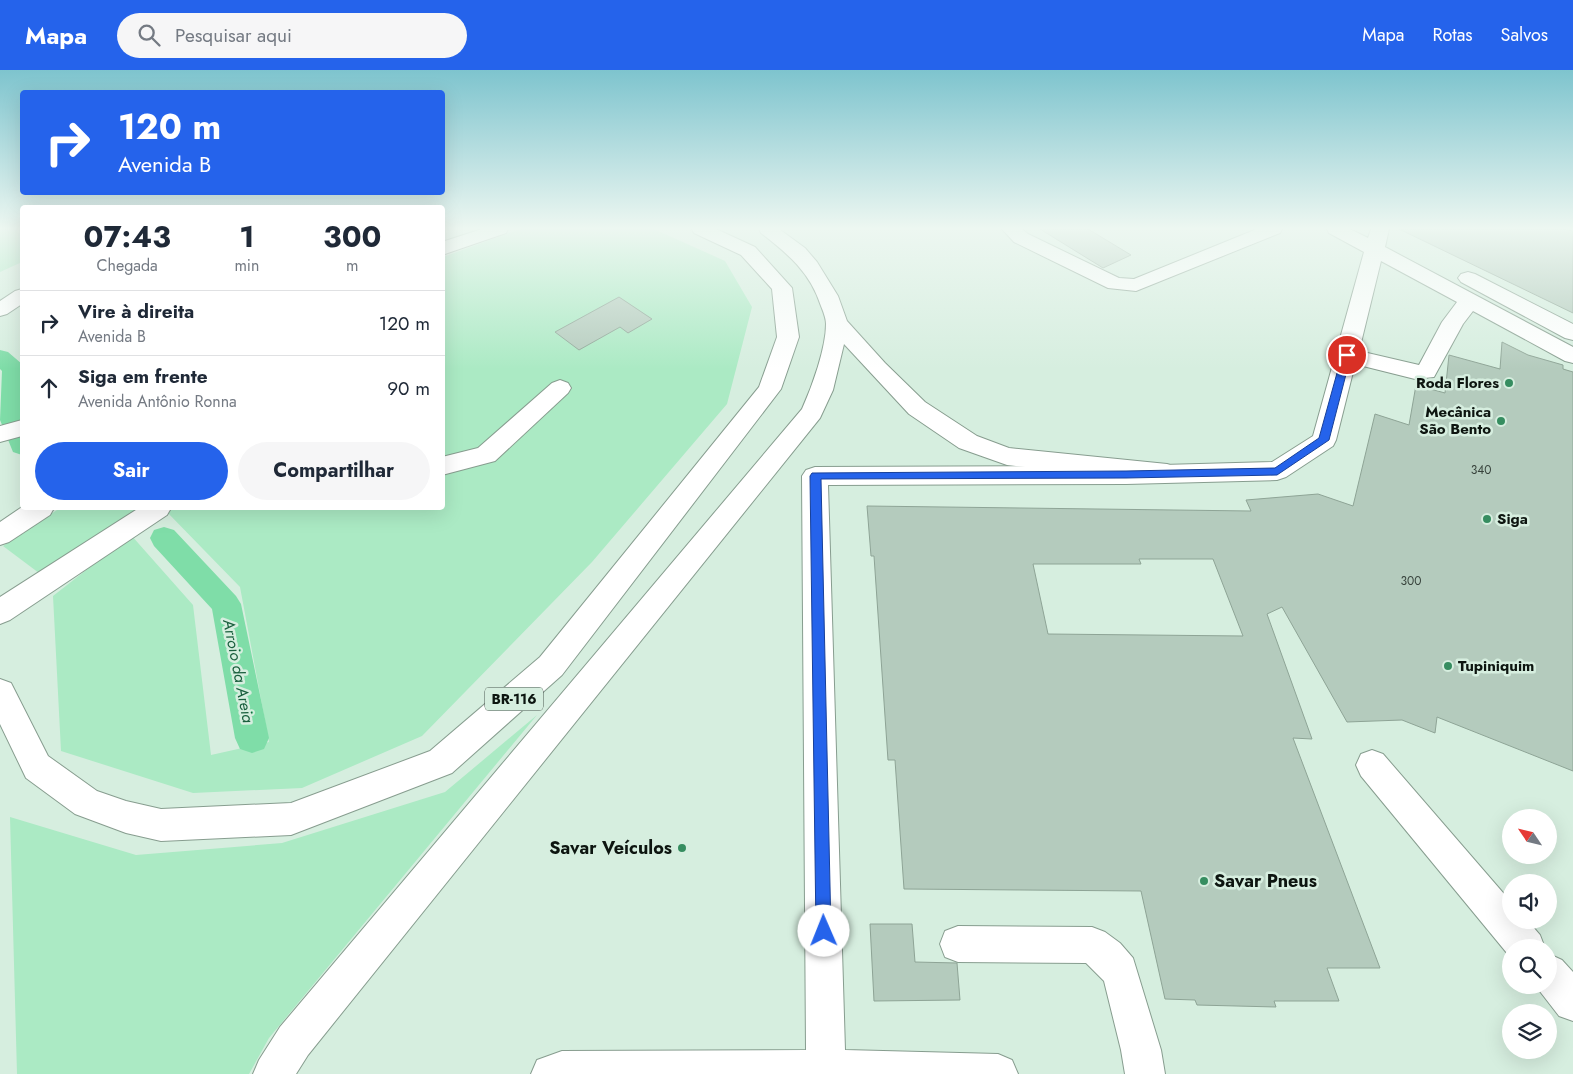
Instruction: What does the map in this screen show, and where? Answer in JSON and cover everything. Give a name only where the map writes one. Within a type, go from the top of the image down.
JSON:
[{"type":"main road","name":"BR-116","points":[[0,692],[37,767],[87,803],[126,817],[161,825],[291,819],[441,762],[551,666],[770,389],[788,337],[782,288],[771,276]]},
{"type":"main road","points":[[816,276],[828,296],[837,323],[877,368],[917,408],[968,442],[1007,456],[1167,473]]},
{"type":"main road","points":[[1098,276],[1115,284],[1126,285],[1136,284],[1156,276]]},
{"type":"main road","points":[[826,1070],[815,476],[1277,471],[1324,440],[1370,276]]},
{"type":"main road","points":[[1437,276],[1470,300],[1573,356]]},
{"type":"main road","points":[[1465,276],[1573,333]]},
{"type":"main road","points":[[0,310],[20,297]]},
{"type":"main road","points":[[1347,355],[1415,372],[1426,372],[1453,322],[1470,300]]},
{"type":"main road","points":[[273,1074],[294,1041],[812,412],[828,373],[837,323]]},
{"type":"main road","points":[[445,465],[486,455],[560,388]]},
{"type":"main road","points":[[0,434],[20,429]]},
{"type":"main road","points":[[0,535],[38,510]]},
{"type":"main road","points":[[0,612],[155,510]]},
{"type":"main road","points":[[1372,765],[1519,939]]},
{"type":"main road","points":[[958,944],[1092,945],[1120,971],[1141,1050],[1145,1074]]},
{"type":"main road","points":[[1557,983],[1573,1002]]},
{"type":"main road","points":[[557,1072],[826,1070],[998,1074]]},
{"type":"green space","points":[[445,276],[734,276],[752,307],[727,404],[592,562],[422,736],[302,788],[193,793],[61,751],[53,596],[131,535],[193,605],[211,755],[269,742],[240,587],[166,511],[445,510]]},
{"type":"green space","points":[[57,510],[140,510],[39,573],[3,546]]},
{"type":"green space","points":[[537,715],[269,1038],[249,1074],[17,1074],[10,817],[136,855],[282,843],[445,792]]},
{"type":"building","points":[[1496,276],[1573,276],[1573,313]]},
{"type":"building","points":[[619,297],[652,319],[628,333],[620,327],[579,350],[555,332]]},
{"type":"building","points":[[1502,342],[1528,355],[1563,365],[1563,369],[1573,372],[1573,771],[1437,717],[1435,733],[1402,720],[1347,722],[1282,607],[1267,614],[1312,739],[1293,738],[1380,968],[1327,968],[1339,1001],[1274,1001],[1276,1007],[1197,1005],[1195,1000],[1165,999],[1141,891],[904,889],[895,760],[888,760],[874,556],[871,556],[867,506],[1251,511],[1246,500],[1318,494],[1353,506],[1375,414],[1409,425],[1416,385],[1445,393],[1449,355],[1500,369]],"holes":[[[1139,559],[1213,559],[1243,636],[1048,634],[1033,564],[1141,564]]]},
{"type":"building","points":[[870,924],[912,924],[915,962],[957,963],[960,1000],[874,1001]]},
{"type":"waterway","name":"Arroio da Areia","points":[[0,357],[14,369],[10,413],[20,440]]},
{"type":"waterway","name":"Arroio da Areia","points":[[164,538],[226,604],[252,738]]},
{"type":"place","name":"Roda Flores","points":[[1509,383]]},
{"type":"place","name":"Mecânica São Bento","points":[[1501,421]]},
{"type":"place","name":"Siga","points":[[1487,519]]},
{"type":"place","name":"Tupiniquim","points":[[1448,666]]},
{"type":"place","name":"Savar Veículos","points":[[682,848]]},
{"type":"place","name":"Savar Pneus","points":[[1204,881]]},
{"type":"route","points":[[824,931],[815,476],[1126,475],[1277,471],[1324,440],[1347,355]]}]
